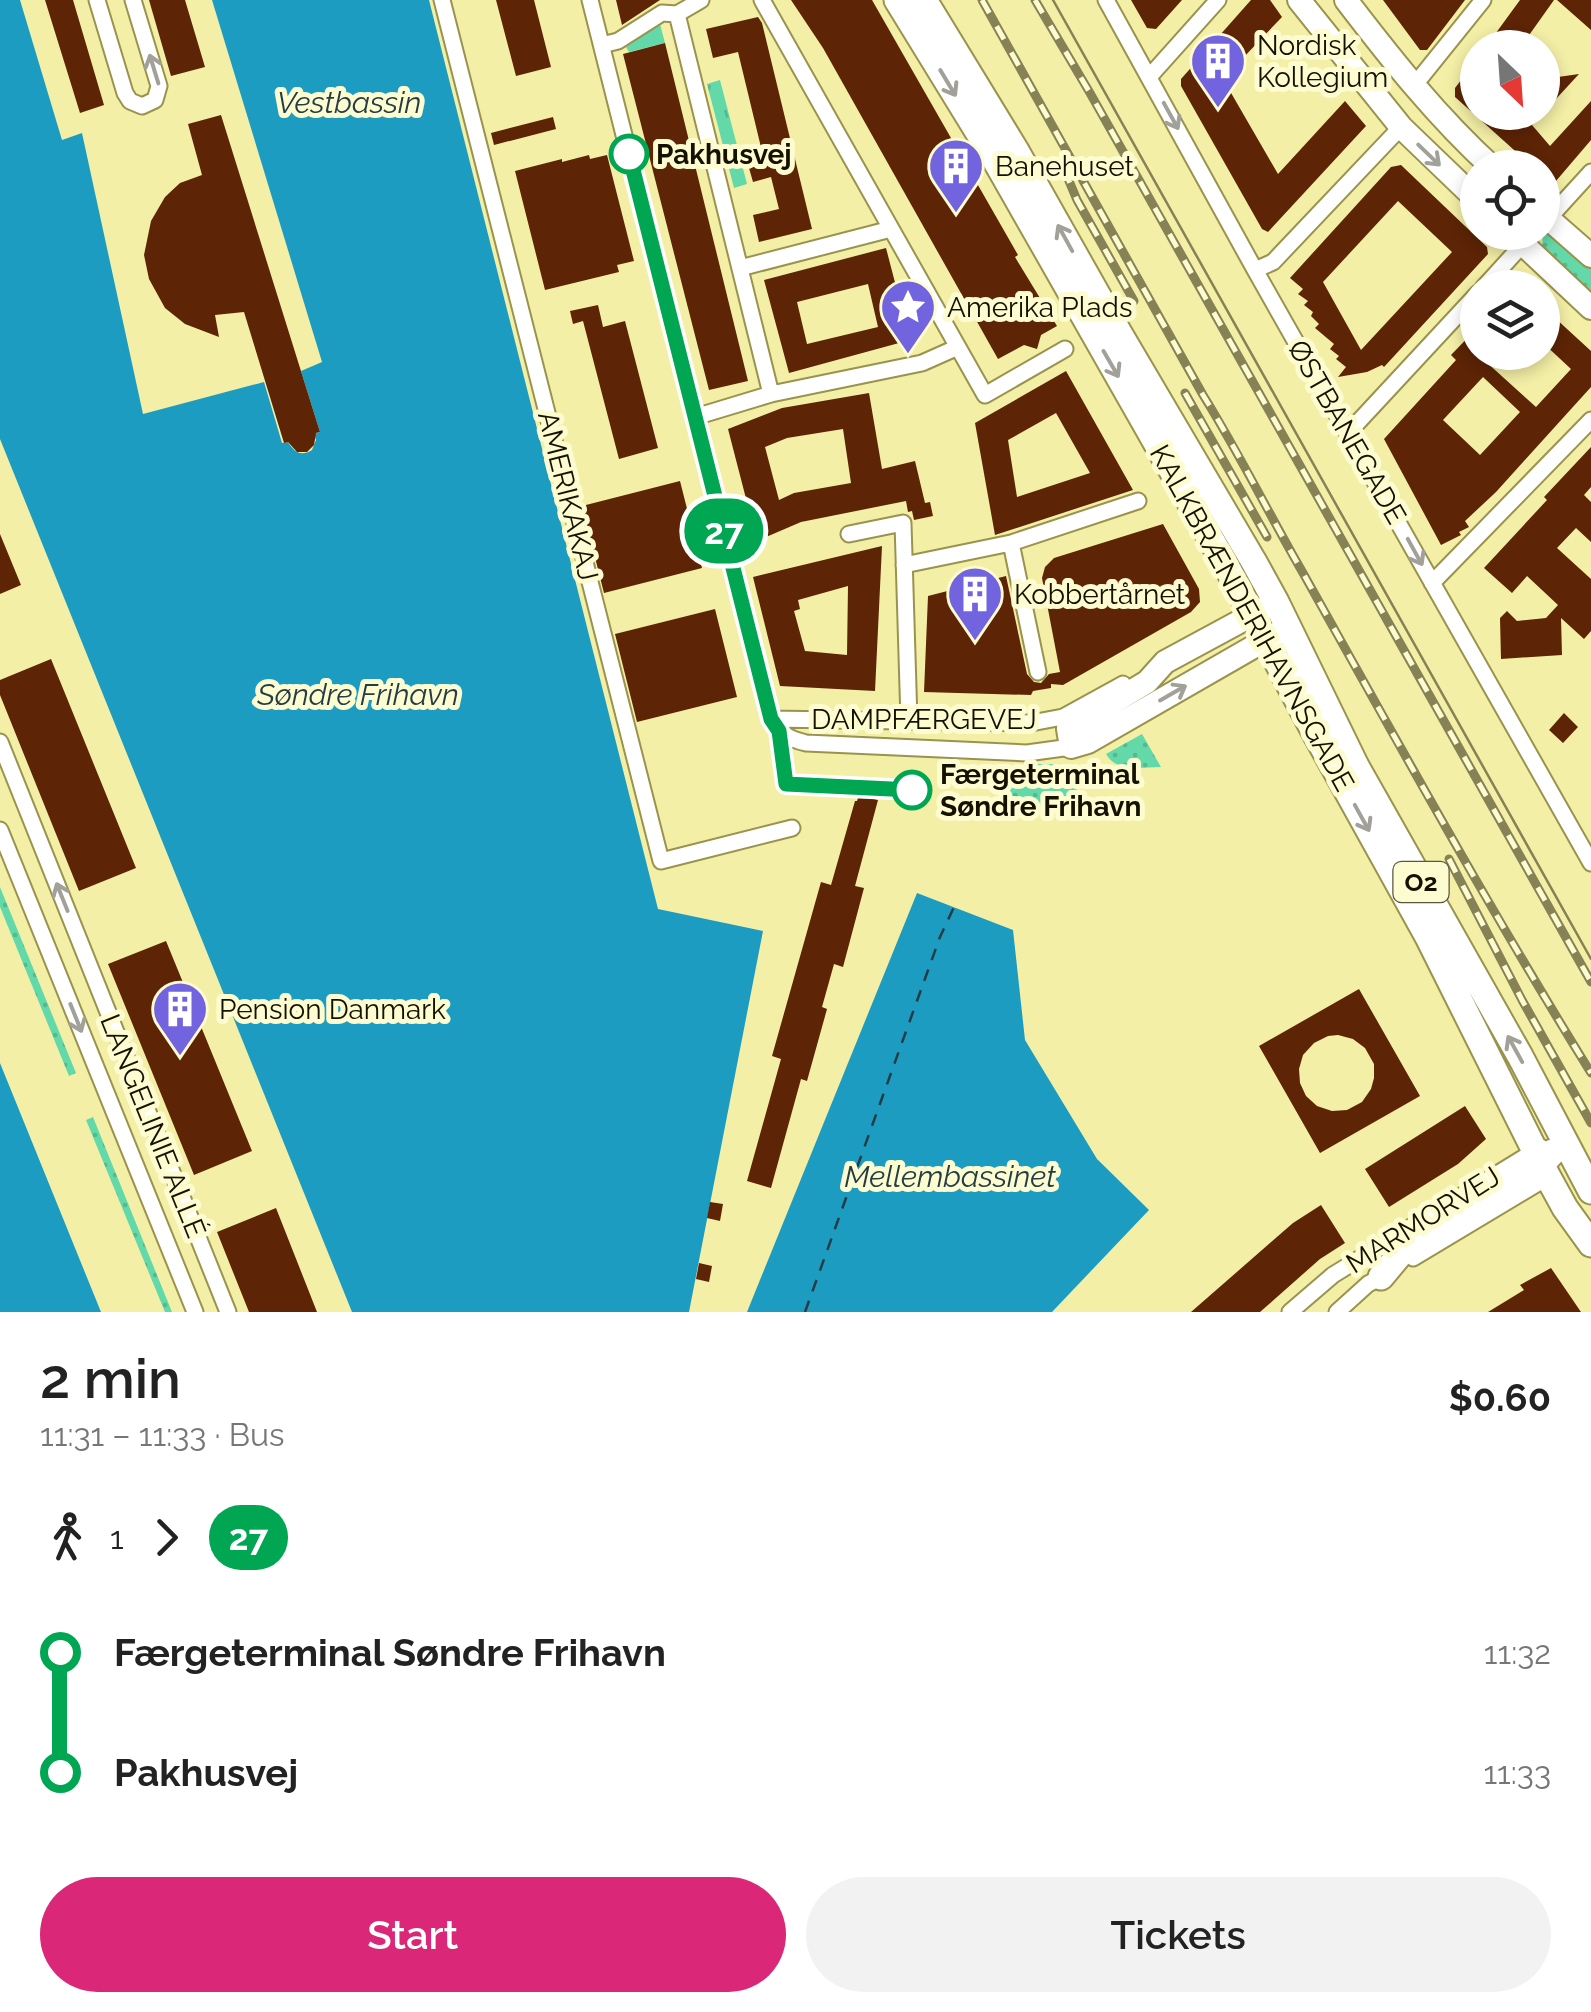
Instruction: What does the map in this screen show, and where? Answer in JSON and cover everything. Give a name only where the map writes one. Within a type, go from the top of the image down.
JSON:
[{"type":"main road","name":"KALKBRÆNDERIHAVNSGADE","points":[[897,0],[994,158],[1219,553],[1428,937],[1565,1208],[1591,1244]]},
{"type":"main road","name":"KALKBRÆNDERIHAVNSGADE","points":[[924,0],[1015,149],[1276,602],[1356,766],[1520,1056],[1591,1191]]},
{"type":"main road","points":[[1381,1277],[1409,1246],[1550,1158],[1560,1135]]},
{"type":"street","points":[[97,0],[126,98],[142,106],[154,100],[160,86],[133,0]]},
{"type":"street","name":"AMERIKAKAJ","points":[[442,0],[661,861],[792,828]]},
{"type":"street","name":"DAMPFÆRGEVEJ","points":[[590,0],[775,725],[792,740],[806,743],[1028,753],[1288,626]]},
{"type":"street","points":[[602,45],[618,42],[662,13],[677,14],[701,0]]},
{"type":"street","points":[[762,0],[985,395],[1066,349]]},
{"type":"street","name":"ØSTBANEGADE","points":[[1106,0],[1591,863]]},
{"type":"street","points":[[1150,76],[1218,0]]},
{"type":"street","points":[[1299,0],[1401,127],[1460,184]]},
{"type":"street","points":[[1346,0],[1413,87],[1474,150]]},
{"type":"street","points":[[1413,87],[1483,0]]},
{"type":"street","points":[[677,14],[770,394]]},
{"type":"street","points":[[1256,270],[1273,262],[1401,127]]},
{"type":"street","points":[[1560,202],[1591,172]]},
{"type":"street","points":[[1560,228],[1591,256]]},
{"type":"street","points":[[740,268],[892,229]]},
{"type":"street","points":[[1529,250],[1591,308]]},
{"type":"street","points":[[1348,433],[1460,312]]},
{"type":"street","points":[[695,416],[770,394],[922,363],[958,347]]},
{"type":"street","points":[[1432,582],[1591,420]]},
{"type":"street","points":[[904,565],[1011,542],[1138,501]]},
{"type":"street","points":[[849,534],[903,523],[909,721]]},
{"type":"street","points":[[1011,542],[1038,672]]},
{"type":"street","name":"DAMPFÆRGEVEJ","points":[[1078,730],[1148,682],[1165,662],[1276,602]]},
{"type":"street","name":"DAMPFÆRGEVEJ","points":[[775,725],[1031,723],[1063,716],[1078,730]]},
{"type":"street","name":"LANGELINIE ALLÉ","points":[[0,742],[228,1312]]},
{"type":"street","name":"LANGELINIE ALLÉ","points":[[0,830],[196,1312]]},
{"type":"street","points":[[49,951],[79,939]]},
{"type":"street","name":"MARMORVEJ","points":[[1290,1312],[1333,1275],[1542,1164]]},
{"type":"street","name":"MARMORVEJ","points":[[1337,1312],[1381,1277]]},
{"type":"green space","points":[[660,24],[665,43],[629,52],[626,47]]},
{"type":"green space","points":[[720,80],[747,184],[734,188],[707,84]]},
{"type":"green space","points":[[1560,240],[1591,265],[1591,300],[1560,270],[1542,250],[1560,250]]},
{"type":"green space","points":[[1142,734],[1161,767],[1123,766],[1106,754]]},
{"type":"green space","points":[[1028,764],[1061,764],[1090,812],[1006,811],[999,801]]},
{"type":"green space","points":[[0,887],[76,1073],[69,1076],[0,907]]},
{"type":"green space","points":[[93,1117],[172,1312],[165,1312],[86,1120]]},
{"type":"water","name":"Søndre Frihavn","points":[[0,0],[20,0],[62,140],[82,133],[143,414],[264,382],[282,443],[288,442],[301,453],[312,450],[314,434],[320,432],[301,371],[322,362],[212,0],[429,0],[658,909],[763,931],[689,1312],[352,1312],[0,439]]},
{"type":"water","name":"Mellembassinet","points":[[917,893],[1013,930],[1025,1040],[1097,1159],[1149,1210],[1052,1312],[747,1312]]},
{"type":"water","points":[[0,1063],[101,1312],[0,1312]]},
{"type":"building","points":[[45,0],[73,0],[104,105],[80,113]]},
{"type":"building","points":[[149,0],[185,0],[205,67],[171,76]]},
{"type":"building","points":[[496,0],[534,0],[551,67],[516,76]]},
{"type":"building","points":[[616,0],[660,0],[622,25]]},
{"type":"building","name":"Banehuset","points":[[791,0],[872,0],[1057,326],[1041,335],[1037,349],[1024,345],[998,359],[823,48]]},
{"type":"building","points":[[1131,0],[1182,0],[1156,29],[1147,28]]},
{"type":"building","name":"Nordisk Kollegium","points":[[1251,0],[1270,0],[1282,17],[1223,79],[1278,174],[1345,101],[1366,126],[1268,232],[1262,229],[1181,86],[1181,79]]},
{"type":"building","points":[[1383,0],[1465,0],[1427,50],[1420,50]]},
{"type":"building","points":[[1520,0],[1554,0],[1533,30],[1498,30]]},
{"type":"building","points":[[1557,0],[1591,0],[1591,30]]},
{"type":"building","points":[[758,17],[812,229],[759,242],[753,215],[779,209],[771,177],[753,182],[749,168],[765,164],[738,52],[713,58],[706,29]]},
{"type":"building","points":[[665,43],[748,381],[709,390],[623,54]]},
{"type":"building","points":[[1579,74],[1560,95],[1560,77]]},
{"type":"building","points":[[1460,81],[1460,101],[1455,97]]},
{"type":"building","points":[[1591,101],[1591,140],[1560,176],[1560,150],[1514,150],[1492,130],[1536,130],[1550,146]]},
{"type":"building","points":[[221,115],[320,432],[307,452],[297,452],[288,442],[284,443],[244,312],[215,315],[219,337],[185,324],[165,308],[149,279],[144,255],[151,221],[165,197],[180,183],[202,175],[188,124]]},
{"type":"building","points":[[553,117],[556,129],[494,145],[491,133]]},
{"type":"building","points":[[589,155],[590,159],[607,155],[634,261],[617,265],[619,272],[545,290],[515,171]]},
{"type":"building","points":[[1401,165],[1460,221],[1460,250],[1487,250],[1488,254],[1473,270],[1460,270],[1460,284],[1384,367],[1338,377],[1346,367],[1330,349],[1334,344],[1315,328],[1319,324],[1304,305],[1308,301],[1298,294],[1303,289],[1290,278],[1391,167]],"holes":[[[1398,201],[1452,252],[1361,350],[1323,282]]]},
{"type":"building","points":[[886,248],[910,340],[789,373],[764,280]],"holes":[[[868,284],[878,327],[807,344],[797,302]]]},
{"type":"building","points":[[598,305],[603,327],[625,321],[658,448],[619,459],[583,321],[573,324],[570,311]]},
{"type":"building","points":[[1560,323],[1591,351],[1591,387],[1465,521],[1469,527],[1441,545],[1384,439],[1456,360],[1451,355],[1460,346],[1460,370],[1495,370],[1536,407],[1571,369],[1560,359]],"holes":[[[1483,377],[1520,412],[1480,455],[1443,420]]]},
{"type":"building","points":[[1066,371],[1133,490],[995,535],[975,423]],"holes":[[[1056,413],[1090,473],[1017,497],[1008,440]]]},
{"type":"building","points":[[869,393],[882,469],[915,461],[925,503],[930,502],[933,516],[914,520],[906,501],[801,522],[757,541],[728,429],[782,408]],"holes":[[[843,429],[851,483],[794,493],[779,500],[765,447],[787,438]]]},
{"type":"building","points":[[1591,447],[1591,487],[1584,495],[1591,502],[1591,542],[1576,528],[1557,548],[1591,579],[1591,631],[1584,639],[1561,618],[1562,655],[1501,659],[1500,618],[1507,611],[1517,621],[1546,618],[1558,605],[1527,576],[1512,593],[1484,568]]},
{"type":"building","points":[[680,481],[702,568],[604,593],[582,506]]},
{"type":"building","points":[[1163,524],[1199,589],[1200,602],[1191,612],[1063,685],[1051,684],[1051,688],[1033,691],[1031,695],[924,692],[928,596],[1006,576],[1027,674],[1041,683],[1049,674],[1060,672],[1042,578],[1045,567],[1054,558]]},
{"type":"building","points":[[0,534],[21,585],[0,594]]},
{"type":"building","points":[[882,546],[875,691],[780,686],[753,577]],"holes":[[[848,586],[847,655],[805,651],[794,611],[800,609],[798,600]]]},
{"type":"building","points":[[715,609],[737,697],[637,722],[615,634]]},
{"type":"building","points":[[51,659],[136,868],[79,891],[0,695],[0,680]]},
{"type":"building","points":[[1564,713],[1578,727],[1563,743],[1549,730]]},
{"type":"building","points":[[859,795],[878,800],[855,886],[864,888],[843,967],[834,964],[822,1007],[827,1009],[807,1081],[801,1079],[771,1188],[747,1181],[781,1059],[772,1056],[821,882],[831,885]]},
{"type":"building","name":"Pension Danmark","points":[[166,941],[252,1151],[194,1175],[108,964]]},
{"type":"building","points":[[1359,989],[1420,1096],[1320,1153],[1259,1046]],"holes":[[[1328,1036],[1353,1039],[1365,1048],[1374,1064],[1371,1089],[1362,1102],[1347,1110],[1317,1106],[1300,1083],[1303,1055]]]},
{"type":"building","points":[[1465,1106],[1486,1139],[1458,1164],[1389,1207],[1365,1169]]},
{"type":"building","points":[[710,1202],[723,1204],[720,1221],[707,1218]]},
{"type":"building","points":[[1321,1205],[1345,1243],[1320,1259],[1260,1312],[1191,1312],[1293,1223]]},
{"type":"building","points":[[276,1208],[317,1312],[249,1312],[217,1232]]},
{"type":"building","points":[[699,1263],[712,1266],[709,1282],[696,1279]]},
{"type":"building","points":[[1551,1268],[1581,1312],[1488,1312],[1524,1290],[1520,1285]]},
{"type":"ferry route","points":[[805,1312],[954,907]]},
{"type":"tram line","points":[[1053,0],[1591,959]]},
{"type":"railway","points":[[982,0],[1444,825],[1591,1073]]},
{"type":"railway","points":[[1035,0],[1591,982]]},
{"type":"railway","points":[[1064,169],[1077,200],[1134,301]]},
{"type":"railway","points":[[1185,393],[1267,537]]},
{"type":"railway","points":[[1449,859],[1591,1123]]},
{"type":"bus line","name":"27","points":[[629,154],[771,719],[779,731],[786,784],[912,790]]},
{"type":"place","name":"Nordisk Kollegium","points":[[1218,110]]},
{"type":"place","name":"Pakhusvej","points":[[629,154]]},
{"type":"place","name":"Banehuset","points":[[956,215]]},
{"type":"place","name":"Amerika Plads","points":[[908,356]]},
{"type":"place","name":"Kobbertårnet","points":[[975,643]]},
{"type":"place","name":"Færgeterminal Søndre Frihavn","points":[[912,790]]},
{"type":"place","name":"Pension Danmark","points":[[180,1058]]},
{"type":"water label","name":"Vestbassin","points":[[349,102]]}]
